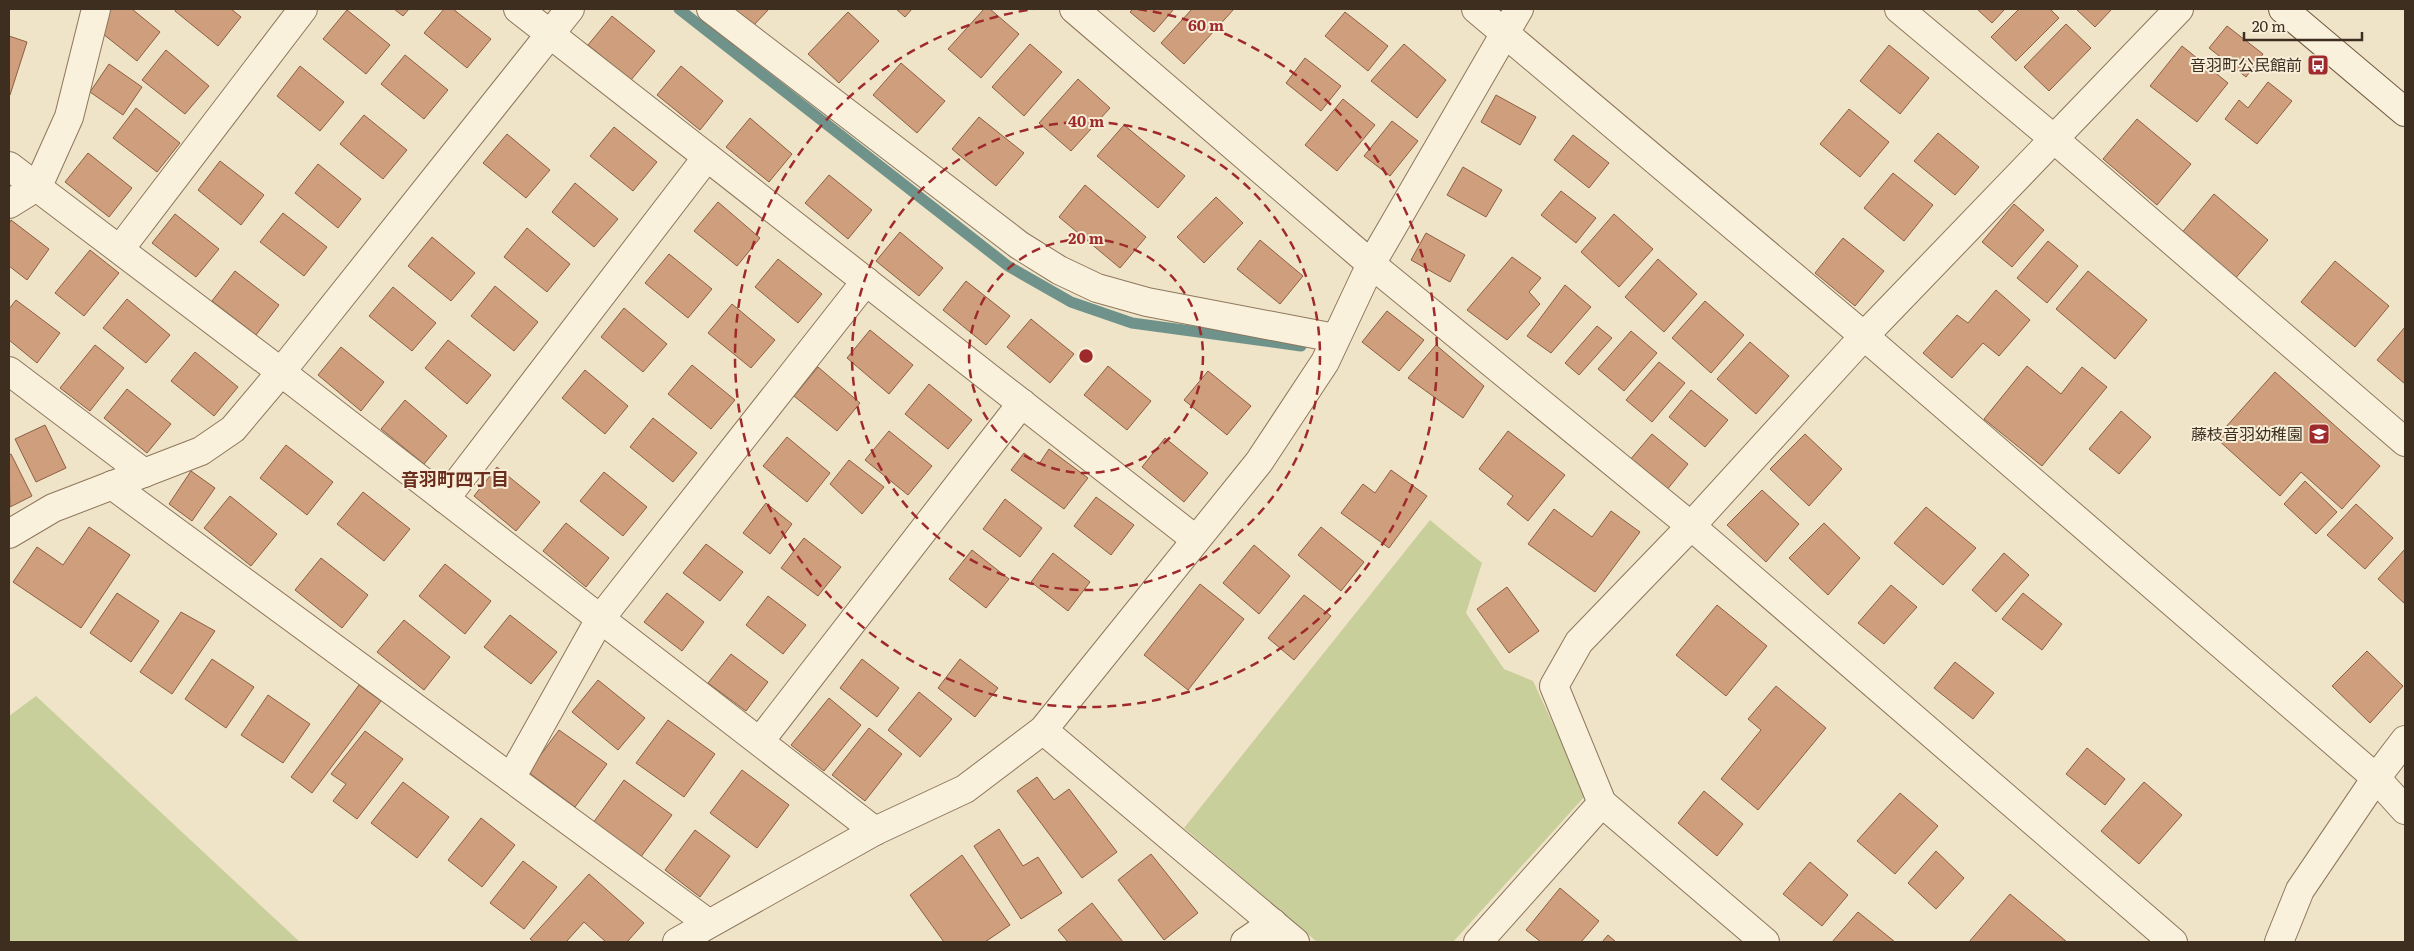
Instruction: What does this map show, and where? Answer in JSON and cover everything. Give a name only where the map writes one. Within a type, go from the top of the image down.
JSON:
[{"type":"street","points":[[9,204],[38,186],[69,117],[96,9]]},
{"type":"street","points":[[120,249],[303,9]]},
{"type":"street","points":[[518,9],[1195,539]]},
{"type":"street","points":[[9,534],[53,508],[201,451],[233,428],[281,372],[570,9]]},
{"type":"street","points":[[711,9],[1005,235],[1059,270],[1097,288],[1147,302],[1335,338]]},
{"type":"street","points":[[1074,9],[1371,264],[1691,526],[2173,942]]},
{"type":"street","points":[[1476,9],[1864,336],[2376,778],[2405,810]]},
{"type":"street","points":[[677,942],[875,830],[965,789],[1043,730],[1258,462],[1325,362],[1371,264],[1519,9]]},
{"type":"street","points":[[1899,9],[2054,139],[2405,442]]},
{"type":"street","points":[[1765,942],[1602,803],[1554,686],[1579,642],[1691,526],[1864,336],[2179,9]]},
{"type":"street","points":[[2283,9],[2405,112]]},
{"type":"street","points":[[445,498],[707,157]]},
{"type":"street","points":[[9,166],[38,186],[281,372],[875,830]]},
{"type":"street","points":[[511,778],[600,619],[866,281]]},
{"type":"street","points":[[9,371],[144,472]]},
{"type":"street","points":[[760,741],[1022,403]]},
{"type":"street","points":[[112,485],[708,923]]},
{"type":"street","points":[[1043,730],[1296,942]]},
{"type":"street","points":[[2279,942],[2300,890],[2376,778],[2405,740]]},
{"type":"street","points":[[1478,942],[1602,803]]},
{"type":"street","points":[[1245,942],[1273,924]]},
{"type":"green space","points":[[1430,520],[1482,563],[1466,613],[1504,669],[1533,681],[1586,795],[1453,942],[1317,942],[1184,828]]},
{"type":"green space","points":[[36,696],[300,942],[9,942],[9,716]]},
{"type":"building","points":[[108,9],[132,9],[160,32],[137,61],[93,26]]},
{"type":"building","points":[[176,9],[231,9],[241,17],[218,46],[175,11]]},
{"type":"building","points":[[394,9],[409,9],[403,16]]},
{"type":"building","points":[[444,9],[453,9],[491,39],[467,68],[424,33]]},
{"type":"building","points":[[733,9],[769,9],[753,26]]},
{"type":"building","points":[[896,9],[912,9],[905,17]]},
{"type":"building","points":[[984,9],[990,9],[1019,34],[981,78],[948,49]]},
{"type":"building","points":[[1133,9],[1174,9],[1154,32],[1130,12]]},
{"type":"building","points":[[1192,9],[1234,9],[1184,64],[1161,43]]},
{"type":"building","points":[[1977,9],[2005,9],[1992,23]]},
{"type":"building","points":[[2019,9],[2050,9],[2059,18],[2016,61],[1991,37]]},
{"type":"building","points":[[2076,9],[2112,9],[2095,27]]},
{"type":"building","points":[[347,10],[390,45],[366,74],[323,39]]},
{"type":"building","points":[[848,12],[879,41],[839,83],[808,54]]},
{"type":"building","points":[[1345,12],[1388,46],[1368,71],[1325,36]]},
{"type":"building","points":[[612,16],[655,51],[631,80],[588,45]]},
{"type":"building","points":[[2066,24],[2091,48],[2049,91],[2024,67]]},
{"type":"building","points":[[2227,26],[2263,54],[2246,77],[2209,48]]},
{"type":"building","points":[[9,36],[27,42],[10,95],[9,94]]},
{"type":"building","points":[[1030,44],[1062,72],[1024,116],[992,87]]},
{"type":"building","points":[[1404,44],[1446,80],[1417,118],[1371,81]]},
{"type":"building","points":[[1889,45],[1929,78],[1900,114],[1860,81]]},
{"type":"building","points":[[2182,46],[2228,83],[2197,122],[2150,86]]},
{"type":"building","points":[[166,50],[209,86],[185,114],[142,80]]},
{"type":"building","points":[[405,55],[448,90],[424,119],[381,84]]},
{"type":"building","points":[[1305,58],[1341,86],[1321,111],[1286,83]]},
{"type":"building","points":[[901,63],[945,101],[917,133],[873,95]]},
{"type":"building","points":[[109,64],[142,87],[123,115],[90,92]]},
{"type":"building","points":[[300,66],[344,102],[320,131],[277,96]]},
{"type":"building","points":[[681,66],[723,101],[700,130],[657,95]]},
{"type":"building","points":[[1078,79],[1110,108],[1071,151],[1039,123]]},
{"type":"building","points":[[2268,82],[2292,101],[2257,144],[2225,119],[2239,100],[2248,108]]},
{"type":"building","points":[[1496,95],[1536,117],[1520,145],[1481,122]]},
{"type":"building","points":[[1343,99],[1375,125],[1337,171],[1305,145]]},
{"type":"building","points":[[136,108],[180,143],[157,172],[113,138]]},
{"type":"building","points":[[1849,109],[1889,142],[1860,177],[1820,144]]},
{"type":"building","points":[[364,115],[407,150],[383,179],[340,144]]},
{"type":"building","points":[[979,117],[1024,153],[996,186],[952,149]]},
{"type":"building","points":[[750,118],[792,154],[769,182],[726,147]]},
{"type":"building","points":[[2137,119],[2191,164],[2157,205],[2103,159]]},
{"type":"building","points":[[1392,121],[1418,141],[1390,176],[1364,156]]},
{"type":"building","points":[[1124,125],[1185,176],[1158,208],[1097,156]]},
{"type":"building","points":[[614,127],[657,162],[633,191],[590,156]]},
{"type":"building","points":[[1938,133],[1979,167],[1955,195],[1914,161]]},
{"type":"building","points":[[507,134],[550,170],[526,198],[483,163]]},
{"type":"building","points":[[1573,135],[1609,163],[1589,188],[1554,160]]},
{"type":"building","points":[[88,153],[132,188],[109,217],[65,182]]},
{"type":"building","points":[[220,161],[264,195],[241,225],[198,190]]},
{"type":"building","points":[[318,164],[361,199],[338,228],[295,193]]},
{"type":"building","points":[[1463,167],[1502,190],[1486,217],[1447,195]]},
{"type":"building","points":[[1893,173],[1933,205],[1904,241],[1864,208]]},
{"type":"building","points":[[829,175],[872,210],[848,239],[805,203]]},
{"type":"building","points":[[575,183],[618,219],[594,247],[552,212]]},
{"type":"building","points":[[1085,185],[1146,237],[1120,268],[1059,217]]},
{"type":"building","points":[[1561,191],[1596,218],[1576,243],[1541,215]]},
{"type":"building","points":[[2214,194],[2268,240],[2234,280],[2180,235]]},
{"type":"building","points":[[1216,197],[1243,223],[1204,263],[1177,237]]},
{"type":"building","points":[[718,202],[760,238],[737,266],[694,231]]},
{"type":"building","points":[[2014,204],[2044,230],[2012,267],[1982,242]]},
{"type":"building","points":[[283,213],[327,247],[304,276],[260,242]]},
{"type":"building","points":[[175,214],[219,249],[196,277],[152,243]]},
{"type":"building","points":[[1614,214],[1653,249],[1619,287],[1581,252]]},
{"type":"building","points":[[11,220],[49,249],[27,280],[9,266],[9,224]]},
{"type":"building","points":[[527,228],[570,264],[547,292],[504,257]]},
{"type":"building","points":[[900,232],[943,268],[919,296],[876,261]]},
{"type":"building","points":[[1426,233],[1465,255],[1450,282],[1411,260]]},
{"type":"building","points":[[432,237],[475,273],[451,301],[408,266]]},
{"type":"building","points":[[1843,238],[1884,271],[1855,306],[1815,273]]},
{"type":"building","points":[[1260,240],[1303,276],[1280,304],[1237,269]]},
{"type":"building","points":[[2048,241],[2078,266],[2047,303],[2017,278]]},
{"type":"building","points":[[90,250],[119,273],[84,316],[55,293]]},
{"type":"building","points":[[669,254],[712,289],[688,318],[645,283]]},
{"type":"building","points":[[1512,257],[1541,278],[1529,292],[1540,304],[1507,340],[1467,310]]},
{"type":"building","points":[[778,259],[822,294],[798,323],[755,287]]},
{"type":"building","points":[[1658,259],[1697,294],[1664,332],[1625,297]]},
{"type":"building","points":[[2335,261],[2389,306],[2355,347],[2301,302]]},
{"type":"building","points":[[235,271],[279,305],[256,335],[212,301]]},
{"type":"building","points":[[2088,271],[2147,320],[2115,359],[2056,309]]},
{"type":"building","points":[[966,281],[1010,316],[986,345],[943,310]]},
{"type":"building","points":[[1565,285],[1591,307],[1551,353],[1527,336]]},
{"type":"building","points":[[495,286],[538,322],[514,351],[471,316]]},
{"type":"building","points":[[393,287],[436,323],[412,351],[369,316]]},
{"type":"building","points":[[1996,290],[2030,320],[1999,356],[1983,343],[1952,378],[1923,353],[1957,315],[1968,323]]},
{"type":"building","points":[[127,299],[170,335],[146,363],[103,328]]},
{"type":"building","points":[[16,300],[60,333],[37,363],[9,340],[9,309]]},
{"type":"building","points":[[1705,301],[1744,335],[1711,373],[1672,338]]},
{"type":"building","points":[[732,304],[775,340],[751,368],[708,333]]},
{"type":"building","points":[[624,308],[667,344],[643,372],[601,337]]},
{"type":"building","points":[[1387,311],[1424,340],[1399,371],[1362,342]]},
{"type":"building","points":[[1031,319],[1074,354],[1050,383],[1007,347]]},
{"type":"building","points":[[1597,326],[1612,338],[1579,375],[1565,363]]},
{"type":"building","points":[[2405,327],[2405,384],[2377,360]]},
{"type":"building","points":[[870,330],[913,365],[889,394],[847,358]]},
{"type":"building","points":[[1631,331],[1657,353],[1624,391],[1598,369]]},
{"type":"building","points":[[448,340],[491,375],[467,404],[425,368]]},
{"type":"building","points":[[1750,342],[1789,376],[1756,414],[1717,379]]},
{"type":"building","points":[[95,345],[124,368],[90,411],[60,388]]},
{"type":"building","points":[[1436,345],[1484,386],[1463,418],[1408,378]]},
{"type":"building","points":[[341,347],[384,382],[361,411],[318,375]]},
{"type":"building","points":[[195,352],[238,387],[214,416],[171,381]]},
{"type":"building","points":[[1659,362],[1685,383],[1652,422],[1626,400]]},
{"type":"building","points":[[692,365],[735,400],[711,429],[668,394]]},
{"type":"building","points":[[1108,366],[1151,401],[1127,430],[1084,395]]},
{"type":"building","points":[[2027,366],[2061,394],[2082,367],[2107,387],[2042,466],[1984,419]]},
{"type":"building","points":[[818,367],[860,403],[837,431],[794,396]]},
{"type":"building","points":[[585,370],[628,406],[605,434],[562,398]]},
{"type":"building","points":[[1208,371],[1251,406],[1227,435],[1184,400]]},
{"type":"building","points":[[2275,372],[2380,466],[2342,509],[2301,472],[2280,496],[2216,438]]},
{"type":"building","points":[[929,384],[972,420],[948,449],[905,414]]},
{"type":"building","points":[[127,389],[171,424],[147,453],[104,418]]},
{"type":"building","points":[[1691,390],[1728,420],[1705,447],[1669,417]]},
{"type":"building","points":[[405,400],[447,436],[424,464],[381,429]]},
{"type":"building","points":[[2121,411],[2151,437],[2119,474],[2089,449]]},
{"type":"building","points":[[653,418],[697,453],[673,482],[630,447]]},
{"type":"building","points":[[45,425],[66,468],[36,482],[15,439]]},
{"type":"building","points":[[889,431],[932,466],[908,495],[865,460]]},
{"type":"building","points":[[1508,431],[1565,475],[1528,521],[1507,504],[1513,496],[1479,469]]},
{"type":"building","points":[[1652,434],[1688,464],[1666,491],[1629,461]]},
{"type":"building","points":[[1805,434],[1842,469],[1809,506],[1770,469]]},
{"type":"building","points":[[787,437],[830,473],[807,502],[763,466]]},
{"type":"building","points":[[1165,438],[1208,473],[1184,502],[1142,467]]},
{"type":"building","points":[[286,445],[333,482],[307,515],[260,478]]},
{"type":"building","points":[[1049,449],[1088,478],[1064,509],[1011,470],[1024,453],[1039,464]]},
{"type":"building","points":[[11,454],[32,496],[10,507],[9,455]]},
{"type":"building","points":[[849,460],[884,487],[862,514],[830,484]]},
{"type":"building","points":[[497,467],[540,502],[516,531],[474,496]]},
{"type":"building","points":[[1391,470],[1427,496],[1389,548],[1341,513],[1363,484],[1375,493]]},
{"type":"building","points":[[191,471],[215,488],[192,521],[169,504]]},
{"type":"building","points":[[604,472],[647,507],[623,536],[580,501]]},
{"type":"building","points":[[2305,481],[2337,512],[2316,534],[2284,504]]},
{"type":"building","points":[[1762,490],[1799,524],[1766,562],[1727,525]]},
{"type":"building","points":[[363,492],[410,529],[384,561],[337,524]]},
{"type":"building","points":[[230,496],[277,534],[251,566],[204,528]]},
{"type":"building","points":[[1096,497],[1134,525],[1111,555],[1074,526]]},
{"type":"building","points":[[1005,499],[1042,528],[1020,557],[983,529]]},
{"type":"building","points":[[766,503],[792,524],[770,554],[743,533]]},
{"type":"building","points":[[2356,504],[2393,538],[2365,569],[2327,535]]},
{"type":"building","points":[[1926,507],[1976,548],[1943,585],[1894,543]]},
{"type":"building","points":[[1554,509],[1592,537],[1611,511],[1640,532],[1595,592],[1528,544]]},
{"type":"building","points":[[566,523],[609,558],[586,587],[543,551]]},
{"type":"building","points":[[1824,523],[1860,558],[1828,595],[1789,558]]},
{"type":"building","points":[[89,527],[130,555],[81,628],[13,582],[37,547],[63,565]]},
{"type":"building","points":[[1321,527],[1364,562],[1341,591],[1298,555]]},
{"type":"building","points":[[804,538],[841,567],[818,596],[781,568]]},
{"type":"building","points":[[706,544],[743,572],[720,601],[683,573]]},
{"type":"building","points":[[1254,545],[1290,576],[1259,614],[1223,583]]},
{"type":"building","points":[[2405,549],[2405,604],[2378,579]]},
{"type":"building","points":[[972,550],[1009,579],[986,608],[949,579]]},
{"type":"building","points":[[1053,553],[1090,582],[1068,611],[1031,582]]},
{"type":"building","points":[[2004,553],[2029,575],[1996,612],[1972,590]]},
{"type":"building","points":[[321,558],[368,595],[342,628],[295,590]]},
{"type":"building","points":[[445,564],[491,601],[465,634],[419,596]]},
{"type":"building","points":[[1200,584],[1244,619],[1188,690],[1144,655]]},
{"type":"building","points":[[1891,585],[1917,607],[1884,644],[1858,623]]},
{"type":"building","points":[[1507,587],[1539,631],[1509,653],[1477,609]]},
{"type":"building","points":[[117,593],[159,621],[131,662],[90,633]]},
{"type":"building","points":[[667,593],[704,622],[682,651],[644,622]]},
{"type":"building","points":[[2023,593],[2062,624],[2042,650],[2002,619]]},
{"type":"building","points":[[1304,595],[1331,616],[1294,660],[1268,638]]},
{"type":"building","points":[[768,596],[806,625],[783,654],[746,625]]},
{"type":"building","points":[[1717,605],[1767,646],[1726,696],[1676,655]]},
{"type":"building","points":[[181,612],[215,631],[172,694],[140,672]]},
{"type":"building","points":[[510,615],[557,652],[531,684],[484,647]]},
{"type":"building","points":[[404,620],[450,657],[424,690],[377,652]]},
{"type":"building","points":[[2367,651],[2403,686],[2370,723],[2332,686]]},
{"type":"building","points":[[731,654],[768,682],[746,711],[708,683]]},
{"type":"building","points":[[212,659],[254,687],[226,728],[185,699]]},
{"type":"building","points":[[862,659],[899,688],[877,717],[840,688]]},
{"type":"building","points":[[960,659],[998,688],[975,717],[938,688]]},
{"type":"building","points":[[1955,662],[1994,693],[1973,719],[1934,688]]},
{"type":"building","points":[[598,680],[645,718],[618,750],[572,712]]},
{"type":"building","points":[[359,685],[381,701],[312,793],[291,777]]},
{"type":"building","points":[[1776,686],[1826,728],[1758,810],[1721,779],[1761,730],[1748,719]]},
{"type":"building","points":[[919,692],[952,719],[920,757],[888,730]]},
{"type":"building","points":[[268,695],[310,724],[283,763],[241,735]]},
{"type":"building","points":[[829,698],[861,725],[824,771],[791,745]]},
{"type":"building","points":[[668,720],[715,754],[684,797],[636,763]]},
{"type":"building","points":[[869,728],[902,754],[865,801],[832,775]]},
{"type":"building","points":[[559,730],[607,764],[575,807],[528,772]]},
{"type":"building","points":[[365,731],[403,759],[357,819],[333,801],[346,784],[331,774]]},
{"type":"building","points":[[2087,748],[2125,779],[2105,805],[2066,774]]},
{"type":"building","points":[[742,770],[789,805],[757,848],[710,813]]},
{"type":"building","points":[[1037,777],[1054,800],[1069,789],[1117,852],[1082,878],[1017,791]]},
{"type":"building","points":[[624,780],[672,815],[640,858],[593,823]]},
{"type":"building","points":[[403,782],[449,817],[417,858],[371,823]]},
{"type":"building","points":[[2144,782],[2182,815],[2139,864],[2101,831]]},
{"type":"building","points":[[1704,791],[1743,824],[1717,856],[1678,823]]},
{"type":"building","points":[[1900,793],[1938,826],[1895,874],[1857,841]]},
{"type":"building","points":[[481,818],[515,845],[482,887],[448,860]]},
{"type":"building","points":[[999,829],[1023,866],[1038,857],[1062,893],[1021,919],[974,846]]},
{"type":"building","points":[[695,830],[730,856],[700,897],[665,870]]},
{"type":"building","points":[[1936,851],[1964,878],[1936,909],[1908,883]]},
{"type":"building","points":[[1151,854],[1198,913],[1164,940],[1118,880]]},
{"type":"building","points":[[962,855],[1010,925],[985,942],[944,942],[910,895]]},
{"type":"building","points":[[523,861],[557,887],[524,929],[490,903]]},
{"type":"building","points":[[1810,862],[1848,895],[1822,926],[1783,894]]},
{"type":"building","points":[[589,874],[644,923],[627,942],[606,942],[584,922],[566,942],[534,942],[530,939]]},
{"type":"building","points":[[1560,888],[1599,921],[1581,942],[1541,942],[1526,930]]},
{"type":"building","points":[[2010,894],[2067,942],[1969,942]]},
{"type":"building","points":[[1092,903],[1123,942],[1068,942],[1058,930]]},
{"type":"building","points":[[1858,912],[1895,942],[1832,942]]},
{"type":"building","points":[[1608,935],[1616,942],[1602,942]]},
{"type":"waterway","points":[[679,9],[1008,266],[1071,302],[1132,323],[1301,346]]},
{"type":"place","name":"音羽町公民館前","points":[[2318,65]]},
{"type":"place","name":"藤枝音羽幼稚園","points":[[2319,434]]},
{"type":"district","name":"音羽町四丁目","points":[[455,480]]}]
